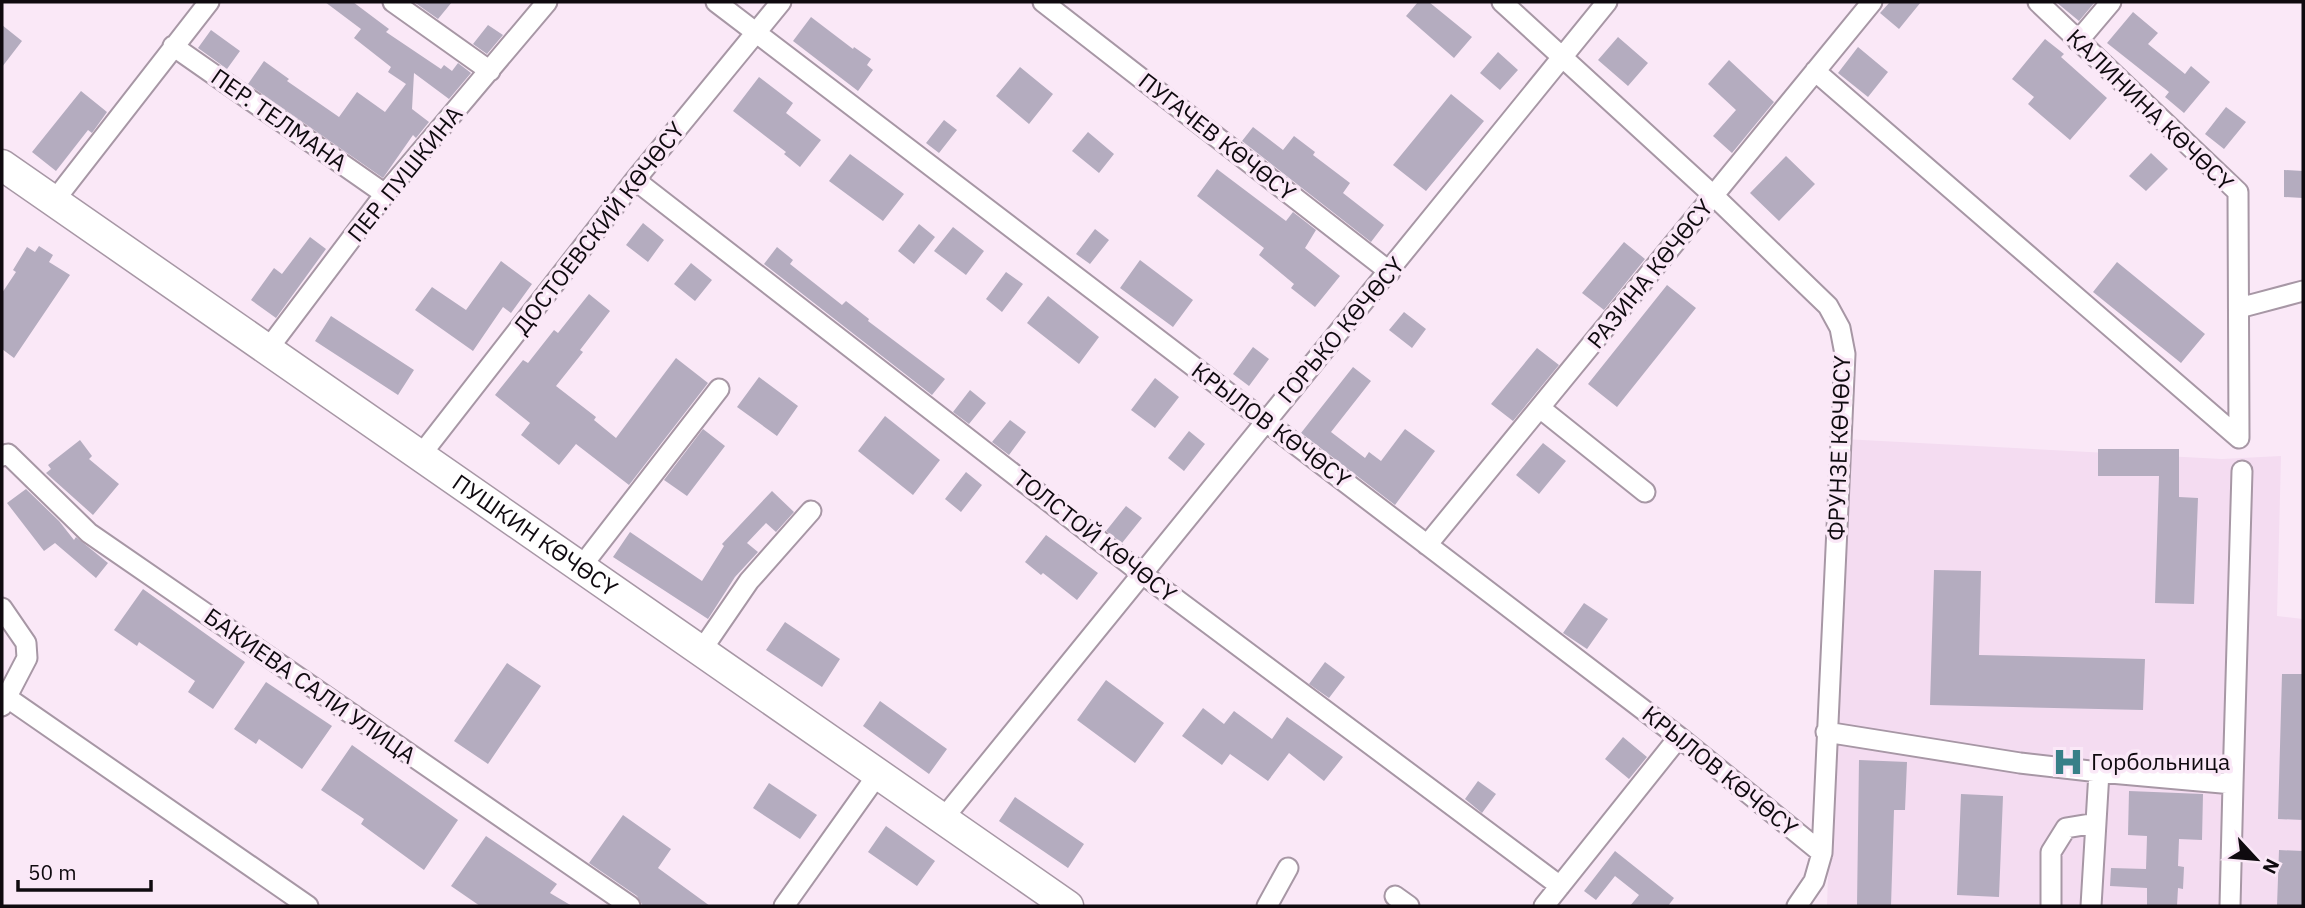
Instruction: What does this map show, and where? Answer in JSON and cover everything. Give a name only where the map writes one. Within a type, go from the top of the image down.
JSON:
[{"type":"highway","name":"ПУШКИН КӨЧӨСҮ","points":[[2,165],[1069,906]]},
{"type":"street","points":[[54,201],[209,2]]},
{"type":"street","points":[[393,2],[490,71]]},
{"type":"street","name":"ПЕР. ПУШКИНА","points":[[268,349],[385,194],[547,2]]},
{"type":"street","name":"КРЫЛОВ КӨЧӨСҮ","points":[[716,2],[1679,737],[1822,853]]},
{"type":"street","name":"ДОСТОЕВСКИЙ КӨЧӨСҮ","points":[[420,456],[635,180],[781,2]]},
{"type":"street","name":"ПУГАЧЕВ КӨЧӨСҮ","points":[[1043,2],[1390,272]]},
{"type":"street","name":"ФРУНЗЕ КӨЧӨСҮ","points":[[1502,2],[1714,196],[1828,306],[1840,328],[1845,354],[1822,853],[1814,881],[1797,906]]},
{"type":"street","name":"ГОРЬКО КӨЧӨСҮ","points":[[942,820],[1607,2]]},
{"type":"street","name":"РАЗИНА КӨЧӨСҮ","points":[[1427,545],[1872,2]]},
{"type":"street","name":"КАЛИНИНА КӨЧӨСҮ","points":[[1815,71],[2239,438],[2238,192],[2038,2]]},
{"type":"street","points":[[2078,41],[2111,2]]},
{"type":"street","name":"ПЕР. ТЕЛМАНА","points":[[173,46],[385,194]]},
{"type":"street","name":"ТОЛСТОЙ КӨЧӨСҮ","points":[[635,180],[1141,573],[1560,886]]},
{"type":"street","points":[[2239,308],[2303,291]]},
{"type":"street","points":[[581,567],[719,389]]},
{"type":"street","points":[[1540,408],[1645,492]]},
{"type":"street","name":"БАКИЕВА САЛИ УЛИЦА","points":[[2,456],[8,454],[89,533],[630,906]]},
{"type":"street","points":[[2231,906],[2242,471]]},
{"type":"street","points":[[701,651],[750,581],[811,511]]},
{"type":"street","points":[[2,608],[26,643],[27,658],[4,699],[308,906]]},
{"type":"street","points":[[1826,732],[2020,763],[2233,784]]},
{"type":"street","points":[[1544,906],[1679,737]]},
{"type":"street","points":[[2091,906],[2099,772]]},
{"type":"street","points":[[784,906],[877,774]]},
{"type":"street","points":[[2051,906],[2051,852],[2066,828],[2096,823]]},
{"type":"street","points":[[1267,906],[1289,868]]},
{"type":"shaded area","name":"Горбольница","points":[[1843,439],[2222,459],[2281,456],[2277,616],[2303,619],[2303,906],[1827,906]]},
{"type":"building","points":[[325,2],[353,2],[389,29],[386,32],[441,69],[444,65],[452,71],[458,63],[471,73],[449,99],[414,73],[412,109],[429,122],[416,138],[413,135],[383,178],[248,84],[264,61],[289,79],[287,81],[339,117],[357,92],[385,112],[406,84],[388,72],[391,67],[354,38],[361,29]]},
{"type":"building","points":[[414,2],[452,2],[438,19]]},
{"type":"building","points":[[1418,2],[1429,2],[1472,37],[1454,58],[1406,16]]},
{"type":"building","points":[[1890,2],[1921,2],[1899,29],[1880,13]]},
{"type":"building","points":[[2056,2],[2095,2],[2079,21]]},
{"type":"building","points":[[2133,12],[2158,33],[2148,44],[2185,74],[2191,66],[2210,82],[2184,113],[2165,97],[2169,92],[2107,43]]},
{"type":"building","points":[[811,17],[853,49],[854,47],[871,59],[867,65],[873,70],[858,91],[793,41]]},
{"type":"building","points":[[2,25],[22,41],[2,67]]},
{"type":"building","points":[[488,25],[503,35],[487,54],[473,44]]},
{"type":"building","points":[[211,30],[240,51],[227,69],[198,48]]},
{"type":"building","points":[[1618,37],[1648,63],[1628,86],[1598,60]]},
{"type":"building","points":[[2045,39],[2064,54],[2061,57],[2107,98],[2070,140],[2028,104],[2034,97],[2012,79]]},
{"type":"building","points":[[1858,47],[1888,72],[1868,97],[1838,73]]},
{"type":"building","points":[[1498,52],[1518,70],[1500,90],[1480,73]]},
{"type":"building","points":[[1729,60],[1774,102],[1732,153],[1713,136],[1736,110],[1708,84]]},
{"type":"building","points":[[1020,67],[1053,94],[1029,124],[996,96]]},
{"type":"building","points":[[759,77],[793,103],[786,113],[821,140],[800,167],[784,154],[786,152],[733,111]]},
{"type":"building","points":[[81,91],[107,112],[92,133],[88,130],[56,171],[32,152]]},
{"type":"building","points":[[1451,94],[1484,121],[1426,191],[1393,165]]},
{"type":"building","points":[[2226,107],[2246,122],[2224,149],[2205,134]]},
{"type":"building","points":[[944,120],[957,130],[939,153],[926,143]]},
{"type":"building","points":[[1253,127],[1283,150],[1294,136],[1315,152],[1313,155],[1350,183],[1343,193],[1384,225],[1371,242],[1242,141]]},
{"type":"building","points":[[1088,132],[1114,154],[1099,173],[1072,151]]},
{"type":"building","points":[[2151,153],[2168,169],[2146,191],[2129,176]]},
{"type":"building","points":[[850,154],[904,194],[883,221],[829,181]]},
{"type":"building","points":[[1786,156],[1815,184],[1779,221],[1750,193]]},
{"type":"building","points":[[1217,169],[1286,221],[1293,212],[1316,230],[1305,248],[1340,276],[1315,307],[1291,288],[1294,284],[1259,255],[1264,248],[1197,196]]},
{"type":"building","points":[[2284,170],[2303,171],[2303,198],[2284,197]]},
{"type":"building","points":[[643,223],[664,240],[648,262],[626,245]]},
{"type":"building","points":[[919,224],[935,237],[914,264],[898,251]]},
{"type":"building","points":[[953,227],[984,251],[966,275],[934,251]]},
{"type":"building","points":[[1095,229],[1109,240],[1090,264],[1076,254]]},
{"type":"building","points":[[310,237],[326,249],[276,318],[251,300],[274,268],[282,274]]},
{"type":"building","points":[[1624,242],[1645,259],[1604,310],[1582,293]]},
{"type":"building","points":[[39,246],[53,255],[49,262],[70,275],[14,358],[2,349],[2,293],[16,272],[13,270],[27,247],[35,252]]},
{"type":"building","points":[[777,247],[793,260],[790,264],[842,305],[846,301],[945,379],[932,395],[764,264]]},
{"type":"building","points":[[1140,260],[1193,300],[1173,327],[1120,288]]},
{"type":"building","points":[[501,261],[532,284],[511,313],[503,307],[473,351],[415,310],[432,287],[466,310]]},
{"type":"building","points":[[2117,262],[2205,334],[2181,363],[2093,292]]},
{"type":"building","points":[[691,263],[712,280],[695,301],[674,284]]},
{"type":"building","points":[[1006,272],[1023,284],[1002,312],[986,299]]},
{"type":"building","points":[[1667,285],[1696,308],[1617,407],[1588,384]]},
{"type":"building","points":[[589,294],[610,311],[556,386],[596,417],[594,420],[616,438],[676,358],[708,383],[629,485],[576,444],[559,465],[521,435],[530,423],[495,395],[523,360],[528,363],[554,330],[558,333]]},
{"type":"building","points":[[1048,296],[1099,337],[1079,364],[1027,323]]},
{"type":"building","points":[[1404,312],[1426,329],[1412,348],[1389,330]]},
{"type":"building","points":[[331,316],[414,370],[398,395],[315,341]]},
{"type":"building","points":[[1253,347],[1269,359],[1249,386],[1233,374]]},
{"type":"building","points":[[1537,348],[1559,365],[1513,421],[1491,404]]},
{"type":"building","points":[[1353,367],[1371,381],[1331,432],[1365,458],[1369,452],[1381,461],[1405,429],[1435,451],[1395,505],[1301,433]]},
{"type":"building","points":[[759,377],[798,406],[777,436],[737,407]]},
{"type":"building","points":[[1155,378],[1179,397],[1155,428],[1131,410]]},
{"type":"building","points":[[970,390],[986,403],[969,424],[953,412]]},
{"type":"building","points":[[885,416],[940,460],[913,495],[858,451]]},
{"type":"building","points":[[1010,420],[1026,432],[1009,455],[992,442]]},
{"type":"building","points":[[703,429],[725,446],[687,496],[664,480]]},
{"type":"building","points":[[1189,431],[1205,444],[1184,471],[1168,458]]},
{"type":"building","points":[[80,440],[92,456],[89,459],[119,484],[93,515],[46,473],[51,469],[48,465]]},
{"type":"building","points":[[1543,443],[1566,461],[1539,494],[1516,475]]},
{"type":"building","points":[[2098,449],[2179,449],[2179,497],[2198,498],[2194,604],[2155,603],[2159,476],[2098,476]]},
{"type":"building","points":[[966,472],[982,485],[961,512],[945,499]]},
{"type":"building","points":[[26,489],[74,540],[76,537],[108,563],[96,578],[55,543],[44,551],[7,503]]},
{"type":"building","points":[[772,491],[794,512],[776,532],[766,523],[747,543],[758,552],[735,577],[708,619],[613,557],[630,532],[702,581],[724,546],[722,544]]},
{"type":"building","points":[[1126,506],[1142,518],[1122,543],[1106,531]]},
{"type":"building","points":[[1046,535],[1098,573],[1077,600],[1025,562]]},
{"type":"building","points":[[1934,570],[1981,571],[1979,655],[2145,659],[2143,710],[1930,705]]},
{"type":"building","points":[[143,589],[245,662],[213,709],[188,692],[195,681],[139,642],[137,646],[114,630]]},
{"type":"building","points":[[1584,603],[1608,619],[1587,649],[1563,633]]},
{"type":"building","points":[[785,622],[840,659],[822,687],[766,650]]},
{"type":"building","points":[[1325,662],[1345,677],[1329,698],[1309,684]]},
{"type":"building","points":[[507,663],[541,686],[488,764],[454,741]]},
{"type":"building","points":[[2282,674],[2303,674],[2303,820],[2278,819]]},
{"type":"building","points":[[1106,680],[1164,723],[1135,763],[1077,720]]},
{"type":"building","points":[[266,682],[332,726],[302,769],[259,739],[256,744],[234,729]]},
{"type":"building","points":[[880,701],[947,749],[929,774],[863,726]]},
{"type":"building","points":[[1203,708],[1224,724],[1234,711],[1272,739],[1287,717],[1343,757],[1324,781],[1289,753],[1268,781],[1230,754],[1222,765],[1182,736]]},
{"type":"building","points":[[1623,737],[1647,757],[1629,779],[1605,759]]},
{"type":"building","points":[[352,745],[458,820],[424,870],[361,824],[364,819],[321,790]]},
{"type":"building","points":[[1859,760],[1907,762],[1905,810],[1894,810],[1891,906],[1857,906]]},
{"type":"building","points":[[1478,781],[1496,794],[1482,813],[1465,799]]},
{"type":"building","points":[[769,783],[817,815],[800,839],[753,808]]},
{"type":"building","points":[[2129,791],[2203,794],[2202,840],[2179,839],[2178,866],[2184,867],[2183,889],[2178,888],[2177,906],[2147,906],[2147,888],[2110,886],[2111,868],[2146,869],[2147,836],[2128,835]]},
{"type":"building","points":[[1961,794],[2003,796],[1999,897],[1957,895]]},
{"type":"building","points":[[1015,797],[1084,844],[1068,868],[999,821]]},
{"type":"building","points":[[623,815],[671,849],[658,868],[710,906],[643,906],[637,896],[589,863]]},
{"type":"building","points":[[886,826],[935,861],[917,886],[868,852]]},
{"type":"building","points":[[486,836],[557,884],[550,893],[572,906],[480,906],[451,886]]},
{"type":"building","points":[[2279,850],[2303,851],[2303,906],[2277,906]]},
{"type":"building","points":[[1615,851],[1674,898],[1668,906],[1630,906],[1639,895],[1615,876],[1596,900],[1584,891]]},
{"type":"place","name":"Горбольница","points":[[2068,762]]}]
